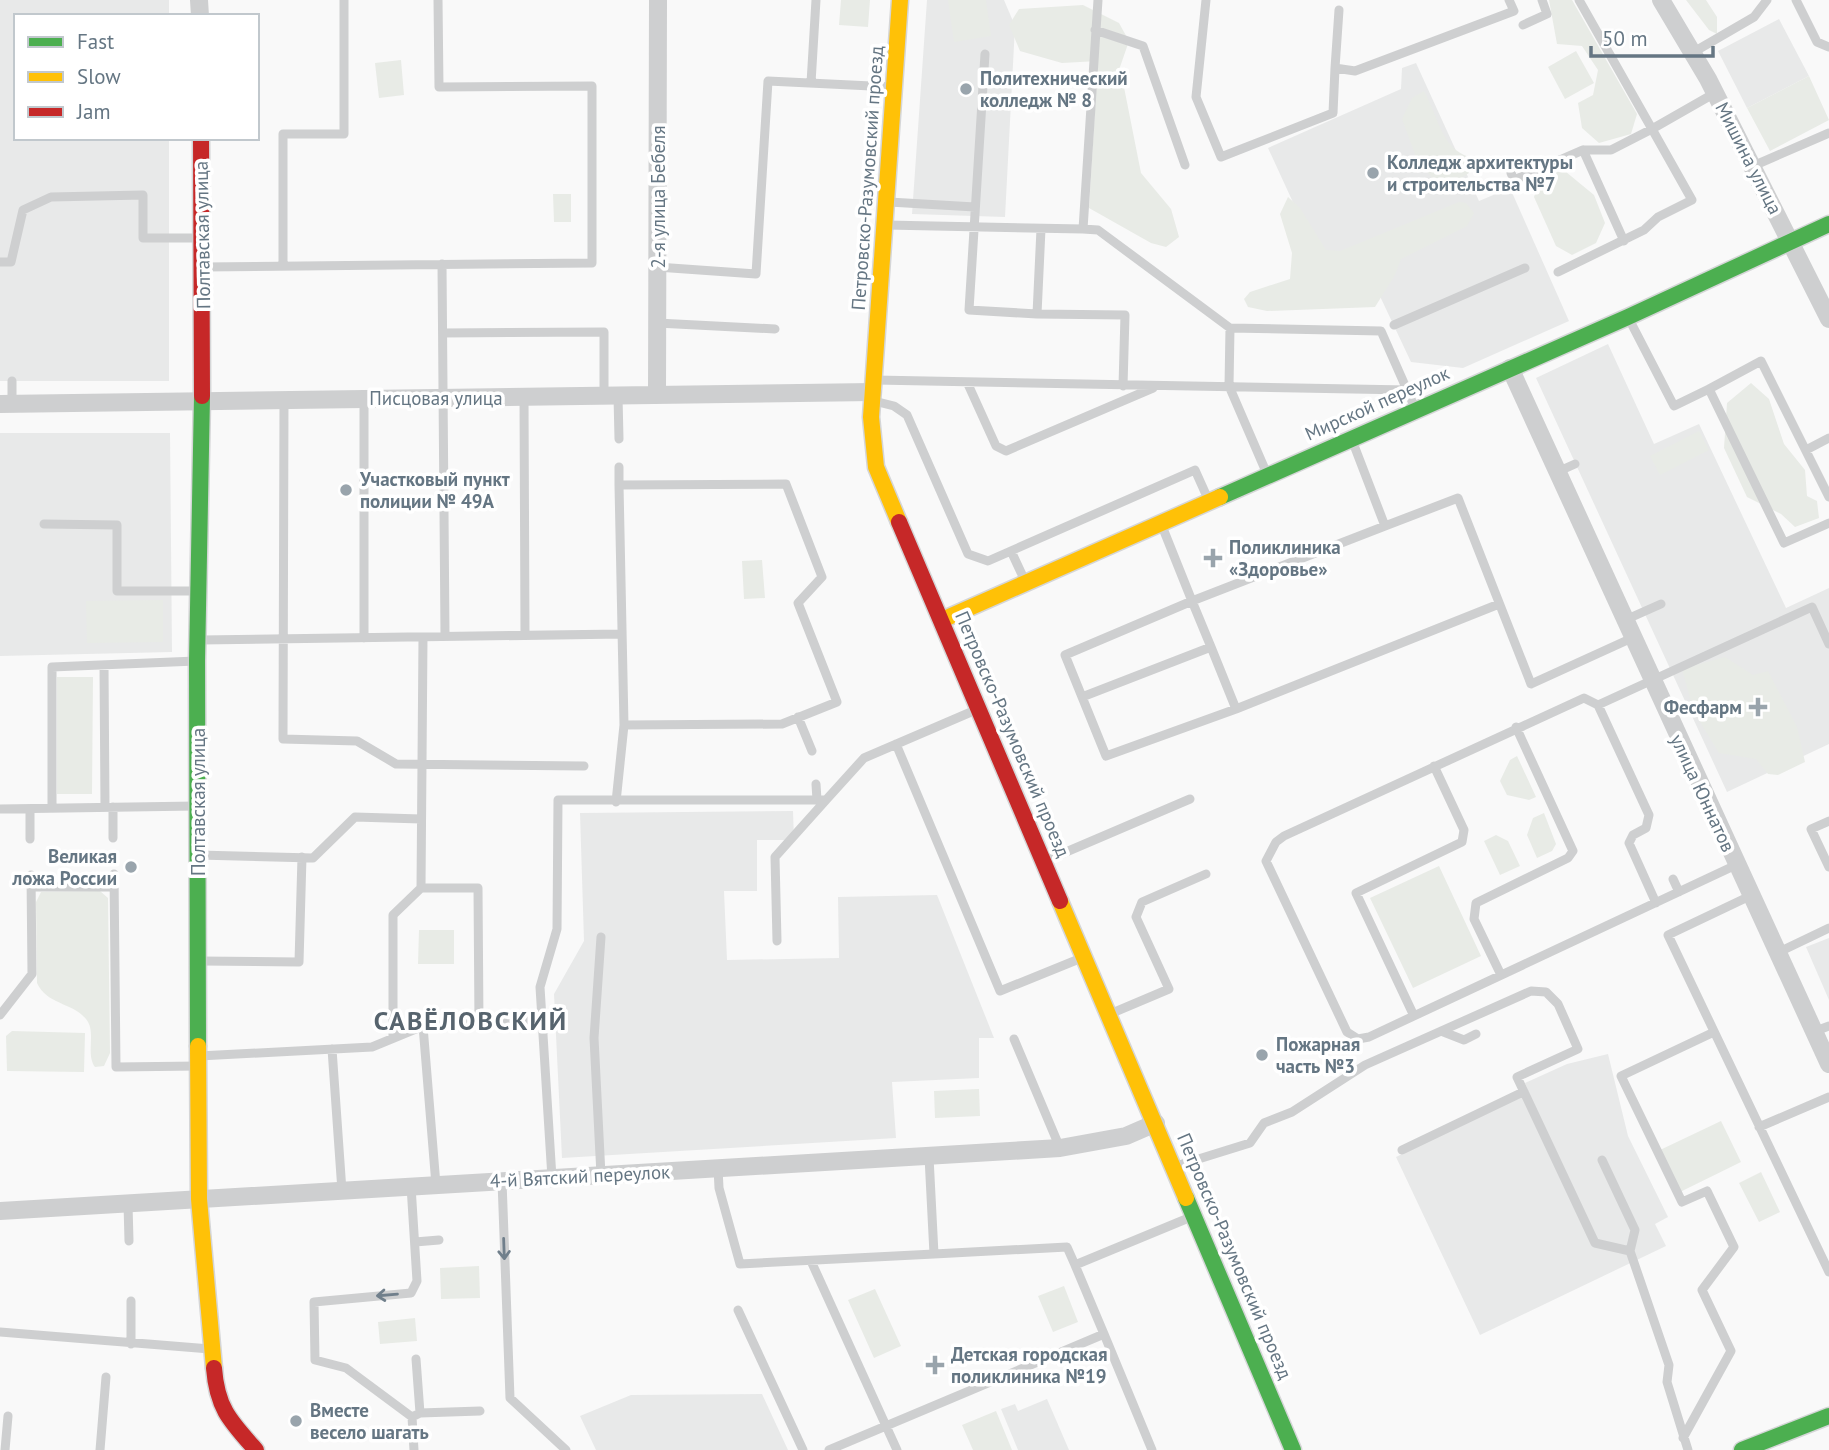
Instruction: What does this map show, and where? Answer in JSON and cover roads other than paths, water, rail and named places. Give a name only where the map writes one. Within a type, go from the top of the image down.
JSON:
[{"type":"street","name":"2-я улица Бебеля","points":[[657,395],[658,0]]},
{"type":"street","name":"Петровско-Разумовский проезд","points":[[900,0],[873,390],[871,443],[876,467],[1195,1215],[1288,1449]]},
{"type":"street","name":"Мишина улица","points":[[1661,0],[1715,93],[1829,319]]},
{"type":"street","name":"Полтавская улица","points":[[201,140],[199,1199],[219,1404],[256,1450]]},
{"type":"street","name":"Мирской переулок","points":[[942,620],[1267,474],[1628,317],[1829,225]]},
{"type":"street","name":"улица Юннатов","points":[[1510,369],[1777,953],[1821,1029],[1829,1064]]},
{"type":"street","name":"Писцовая улица","points":[[6,404],[873,390]]},
{"type":"street","name":"4-й Вятский переулок","points":[[0,1211],[1060,1148],[1126,1136],[1156,1123]]},
{"type":"street","points":[[1742,1450],[1829,1417]]},
{"type":"lane","points":[[283,266],[282,134],[344,134],[344,0]]},
{"type":"lane","points":[[202,267],[592,263],[592,86],[439,87],[438,0]]},
{"type":"lane","points":[[811,83],[816,0]]},
{"type":"lane","points":[[1083,229],[1098,0]]},
{"type":"lane","points":[[1206,0],[1196,97],[1221,157],[1333,113],[1339,10]]},
{"type":"lane","points":[[1335,68],[1355,71],[1514,11],[1509,0]]},
{"type":"lane","points":[[1523,25],[1547,14],[1542,0]]},
{"type":"lane","points":[[1558,272],[1624,241],[1644,230],[1658,217],[1692,200],[1579,0]]},
{"type":"lane","points":[[1692,52],[1754,17],[1767,0]]},
{"type":"lane","points":[[1796,0],[1817,42],[1829,47]]},
{"type":"lane","points":[[1096,30],[1143,46],[1185,165]]},
{"type":"lane","points":[[985,54],[969,310],[1125,315],[1123,386]]},
{"type":"lane","points":[[657,267],[756,274],[768,81],[894,88]]},
{"type":"lane","points":[[1511,173],[1514,180],[1583,150],[1611,150],[1715,93]]},
{"type":"lane","points":[[1753,166],[1829,133]]},
{"type":"lane","points":[[1583,150],[1624,241]]},
{"type":"lane","points":[[0,262],[11,262],[23,210],[51,197],[143,195],[143,238],[202,238]]},
{"type":"lane","points":[[886,201],[975,207]]},
{"type":"lane","points":[[885,225],[1098,230],[1230,328],[1381,331],[1416,409]]},
{"type":"lane","points":[[1037,314],[1041,229]]},
{"type":"lane","points":[[442,264],[444,636]]},
{"type":"lane","points":[[1394,325],[1525,268]]},
{"type":"lane","points":[[1628,317],[1674,406],[1761,361],[1829,497]]},
{"type":"lane","points":[[657,323],[775,329]]},
{"type":"lane","points":[[1230,328],[1229,386],[1267,474]]},
{"type":"lane","points":[[443,333],[604,332],[619,439]]},
{"type":"lane","points":[[6,404],[12,381]]},
{"type":"lane","points":[[873,390],[967,382],[1408,390]]},
{"type":"lane","points":[[967,382],[996,446],[1006,451],[1158,386]]},
{"type":"lane","points":[[1709,389],[1784,543],[1829,523]]},
{"type":"lane","points":[[873,390],[907,415],[968,554],[988,561],[1195,470],[1209,500]]},
{"type":"lane","points":[[524,397],[525,635]]},
{"type":"lane","points":[[364,398],[364,638]]},
{"type":"lane","points":[[284,400],[283,739],[357,741],[396,764],[584,766]]},
{"type":"lane","points":[[1351,438],[1385,526]]},
{"type":"lane","points":[[1805,450],[1829,438]]},
{"type":"lane","points":[[1556,472],[1576,464]]},
{"type":"lane","points":[[616,802],[624,725],[619,467]]},
{"type":"lane","points":[[619,485],[786,484],[822,577],[798,603],[837,702],[782,724],[624,725]]},
{"type":"lane","points":[[1499,604],[1236,709],[1106,756],[1065,655],[1192,601],[1458,498],[1531,684],[1632,638]]},
{"type":"lane","points":[[1160,522],[1236,709]]},
{"type":"lane","points":[[44,524],[117,524],[117,591],[199,592]]},
{"type":"lane","points":[[1011,551],[1026,582]]},
{"type":"lane","points":[[1624,620],[1661,604]]},
{"type":"lane","points":[[1598,705],[1812,607],[1829,645]]},
{"type":"lane","points":[[198,640],[622,634]]},
{"type":"lane","points":[[421,888],[423,637]]},
{"type":"lane","points":[[1082,697],[1211,647]]},
{"type":"lane","points":[[52,808],[52,667],[198,661]]},
{"type":"lane","points":[[104,665],[109,807],[113,838]]},
{"type":"lane","points":[[1656,903],[1629,843],[1633,835],[1646,828],[1649,814],[1598,705],[1589,699],[1578,698],[1284,836],[1276,842],[1266,861],[1308,955],[1350,1036],[1363,1039],[1414,1016],[1500,975],[1656,903],[1736,865]]},
{"type":"lane","points":[[777,942],[775,857],[821,800],[863,758],[980,708]]},
{"type":"lane","points":[[798,717],[812,751]]},
{"type":"lane","points":[[1500,975],[1474,919],[1474,907],[1481,899],[1568,858],[1573,851],[1516,727]]},
{"type":"lane","points":[[896,744],[1000,991],[1086,956]]},
{"type":"lane","points":[[1414,1016],[1356,893],[1462,842],[1464,830],[1434,766]]},
{"type":"lane","points":[[816,785],[821,800]]},
{"type":"lane","points":[[1045,861],[1190,799]]},
{"type":"lane","points":[[552,1178],[540,987],[557,929],[558,800],[821,800]]},
{"type":"lane","points":[[0,809],[198,806]]},
{"type":"lane","points":[[30,809],[30,839]]},
{"type":"lane","points":[[198,855],[313,858],[355,817],[421,819]]},
{"type":"lane","points":[[1829,821],[1811,829],[1829,867]]},
{"type":"lane","points":[[199,961],[299,962],[302,858]]},
{"type":"lane","points":[[114,874],[116,1067],[372,1047],[422,1026],[543,1020]]},
{"type":"lane","points":[[1110,1014],[1168,989],[1136,917],[1142,902],[1206,874]]},
{"type":"lane","points":[[0,1015],[32,974],[31,875]]},
{"type":"lane","points":[[1674,879],[1679,892]]},
{"type":"lane","points":[[31,887],[114,887]]},
{"type":"lane","points":[[393,1038],[393,915],[421,888],[478,888],[479,1023]]},
{"type":"lane","points":[[1751,896],[1668,935],[1829,1272]]},
{"type":"lane","points":[[1777,953],[1829,928]]},
{"type":"lane","points":[[601,937],[594,1038],[601,1175]]},
{"type":"lane","points":[[1174,1167],[1250,1143],[1264,1123],[1292,1112],[1365,1065],[1531,991],[1546,992],[1558,1004],[1578,1049],[1517,1077],[1595,1242],[1630,1251]]},
{"type":"lane","points":[[422,1026],[436,1185]]},
{"type":"lane","points":[[1441,1031],[1464,1040],[1476,1034]]},
{"type":"lane","points":[[1683,1438],[1731,1351],[1702,1290],[1734,1247],[1707,1191],[1682,1202],[1621,1076],[1714,1032]]},
{"type":"lane","points":[[1014,1039],[1060,1148]]},
{"type":"lane","points":[[332,1049],[342,1191]]},
{"type":"lane","points":[[1402,1150],[1523,1092]]},
{"type":"lane","points":[[1759,1126],[1829,1097]]},
{"type":"lane","points":[[929,1157],[934,1254]]},
{"type":"lane","points":[[1602,1160],[1636,1230],[1630,1251],[1669,1365],[1667,1382],[1688,1450]]},
{"type":"lane","points":[[718,1168],[719,1188],[740,1264],[1067,1247],[1152,1450]]},
{"type":"lane","points":[[502,1181],[510,1398],[566,1450]]},
{"type":"lane","points":[[411,1185],[417,1280],[411,1293],[314,1302],[315,1360],[346,1368],[416,1415],[480,1411]]},
{"type":"lane","points":[[128,1203],[129,1241]]},
{"type":"lane","points":[[1075,1265],[1195,1215]]},
{"type":"lane","points":[[415,1246],[439,1240]]},
{"type":"lane","points":[[811,1261],[897,1450]]},
{"type":"lane","points":[[131,1301],[131,1344]]},
{"type":"lane","points":[[738,1310],[803,1450]]},
{"type":"lane","points":[[0,1332],[212,1349]]},
{"type":"lane","points":[[829,1450],[1104,1334]]},
{"type":"lane","points":[[414,1450],[416,1359]]},
{"type":"lane","points":[[100,1450],[106,1377]]},
{"type":"lane","points":[[5,1450],[8,1416]]},
{"type":"place","name":"Политехнический колледж № 8","points":[[966,89]]},
{"type":"place","name":"Колледж архитектуры и строительства №7","points":[[1373,173]]},
{"type":"place","name":"Участковый пункт полиции № 49А","points":[[346,490]]},
{"type":"place","name":"Поликлиника «Здоровье»","points":[[1213,558]]},
{"type":"place","name":"Фесфарм","points":[[1758,707]]},
{"type":"place","name":"Великая ложа России","points":[[131,867]]},
{"type":"place","name":"Пожарная часть №3","points":[[1262,1055]]},
{"type":"place","name":"Детская городская поликлиника №19","points":[[935,1365]]},
{"type":"place","name":"Вместе весело шагать","points":[[296,1421]]},
{"type":"district","name":"САВЁЛОВСКИЙ","points":[[471,1021]]}]
